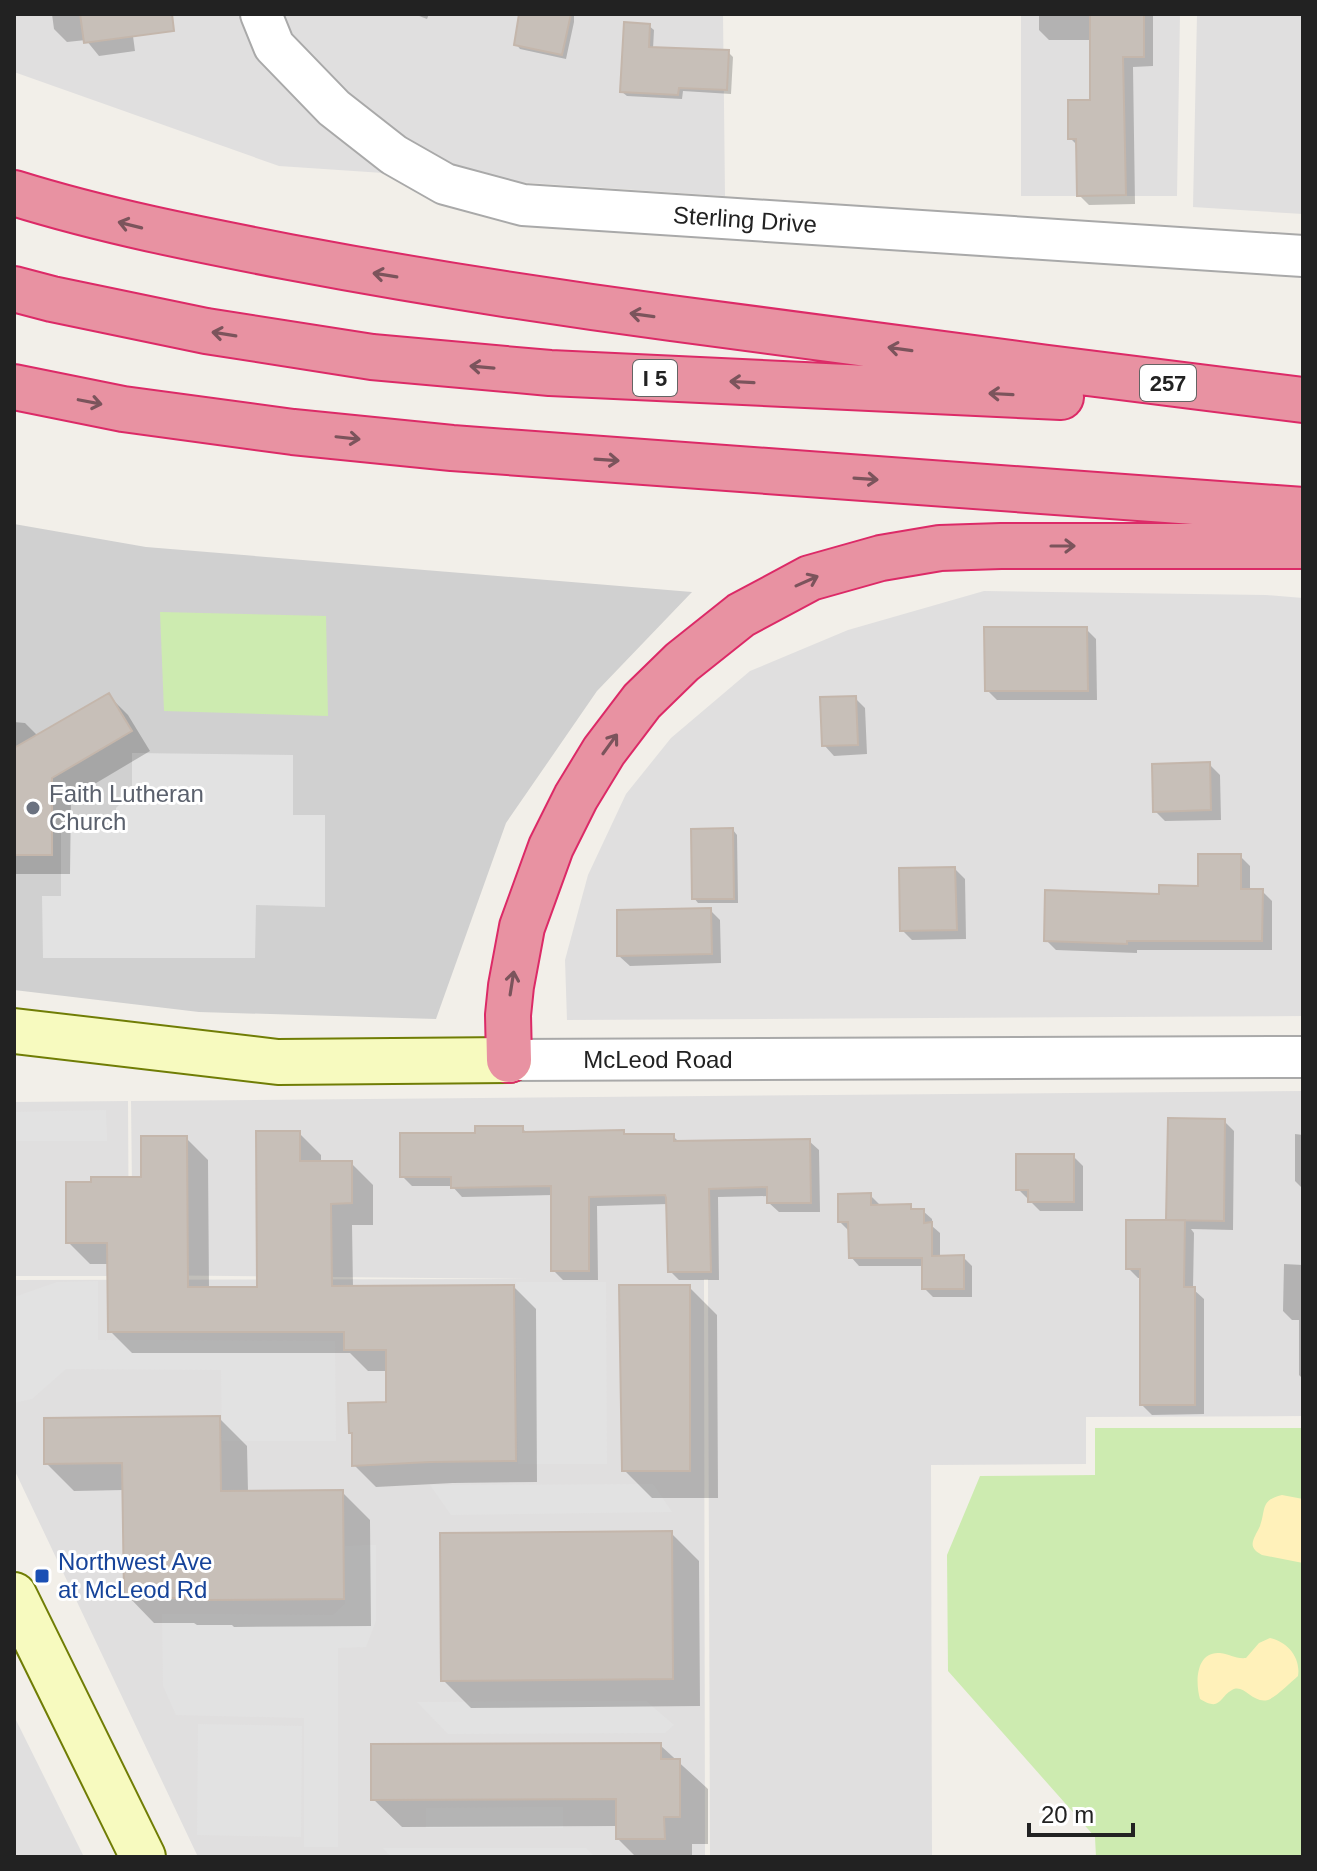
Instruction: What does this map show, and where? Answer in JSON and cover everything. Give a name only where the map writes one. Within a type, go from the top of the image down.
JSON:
[{"type":"highway","name":"257","points":[[14,193],[164,233],[354,270],[548,302],[1303,400]]},
{"type":"highway","name":"I 5","points":[[14,289],[206,331],[372,357],[550,373],[1303,408]]},
{"type":"highway","points":[[14,387],[154,413],[438,447],[1303,510]]},
{"type":"highway","points":[[509,1060],[508,1015],[522,927],[551,847],[576,797],[604,751],[642,701],[682,662],[741,615],[810,578],[881,558],[940,548],[1303,546]]},
{"type":"main road","name":"McLeod Road","points":[[14,1031],[278,1062],[509,1060]]},
{"type":"main road","points":[[14,1595],[143,1857]]},
{"type":"street","name":"Sterling Drive","points":[[261,14],[274,46],[334,108],[394,155],[445,184],[523,205],[1303,256]]},
{"type":"street","name":"McLeod Road","points":[[509,1060],[1303,1057]]},
{"type":"shaded area","points":[[14,14],[723,14],[725,196],[279,166],[14,72]]},
{"type":"shaded area","points":[[1021,14],[1180,14],[1177,196],[1021,196]]},
{"type":"shaded area","points":[[1197,14],[1303,14],[1303,214],[1193,207]]},
{"type":"shaded area","points":[[14,524],[146,547],[692,592],[597,691],[506,823],[436,1019],[199,1012],[14,990]]},
{"type":"shaded area","points":[[984,591],[1303,598],[1303,1016],[567,1020],[565,960],[588,875],[626,794],[671,738],[750,671],[848,630]]},
{"type":"shaded area","points":[[132,753],[293,755],[293,815],[325,815],[325,907],[256,905],[255,958],[43,958],[42,896],[61,896],[61,828],[116,828],[116,808],[132,792]]},
{"type":"shaded area","points":[[1303,1091],[1303,1416],[1086,1417],[1086,1464],[931,1465],[932,1857],[710,1857],[708,1279],[704,1279],[705,1857],[198,1857],[14,1469],[14,1280],[529,1279],[133,1275],[131,1101]]},
{"type":"shaded area","points":[[128,1101],[129,1276],[14,1276],[14,1102]]},
{"type":"shaded area","points":[[106,1110],[107,1141],[14,1141],[14,1112]]},
{"type":"shaded area","points":[[98,1281],[98,1340],[335,1341],[336,1441],[222,1441],[221,1370],[66,1369],[32,1399],[14,1403],[14,1297],[57,1282]]},
{"type":"shaded area","points":[[516,1282],[606,1282],[607,1464],[518,1464]]},
{"type":"shaded area","points":[[653,1484],[672,1512],[451,1515],[430,1485]]},
{"type":"shaded area","points":[[376,1545],[376,1621],[366,1647],[338,1648],[338,1847],[304,1847],[304,1718],[176,1715],[163,1686],[162,1614],[333,1615],[345,1604],[345,1546]]},
{"type":"shaded area","points":[[646,1701],[674,1725],[665,1733],[448,1734],[417,1702]]},
{"type":"shaded area","points":[[14,1716],[84,1857],[14,1857]]},
{"type":"shaded area","points":[[198,1724],[302,1726],[301,1837],[197,1835]]},
{"type":"shaded area","points":[[563,1807],[563,1828],[426,1828],[426,1808]]},
{"type":"shaded area","points":[[383,1848],[586,1848],[595,1857],[391,1857]]},
{"type":"green space","points":[[160,612],[326,616],[328,716],[164,711]]},
{"type":"green space","points":[[1095,1428],[1303,1428],[1303,1857],[1096,1857],[1095,1837],[948,1671],[947,1555],[980,1476],[1095,1475]]},
{"type":"sand","points":[[1282,1495],[1303,1499],[1303,1563],[1262,1555],[1253,1546],[1265,1506]]},
{"type":"sand","points":[[1270,1638],[1288,1647],[1295,1657],[1298,1676],[1268,1700],[1257,1699],[1240,1689],[1232,1690],[1216,1704],[1200,1699],[1199,1669],[1206,1657],[1220,1653],[1246,1658],[1259,1643]]},
{"type":"building","points":[[80,14],[172,14],[174,31],[84,43]]},
{"type":"building","points":[[519,14],[571,14],[562,55],[514,45]]},
{"type":"building","points":[[1090,14],[1144,14],[1144,57],[1123,57],[1126,195],[1077,196],[1076,139],[1068,139],[1068,100],[1090,100]]},
{"type":"building","points":[[624,22],[650,24],[649,47],[729,50],[727,90],[679,88],[678,95],[620,92]]},
{"type":"building","points":[[984,627],[1087,627],[1088,691],[985,691]]},
{"type":"building","points":[[109,693],[132,731],[52,778],[52,855],[14,855],[14,748]]},
{"type":"building","points":[[856,696],[858,745],[822,746],[820,697]]},
{"type":"building","points":[[1210,762],[1211,810],[1153,812],[1152,764]]},
{"type":"building","points":[[733,828],[734,899],[692,899],[691,829]]},
{"type":"building","points":[[1198,854],[1241,854],[1241,889],[1263,889],[1262,941],[1127,941],[1127,944],[1044,941],[1045,890],[1159,894],[1159,885],[1198,886]]},
{"type":"building","points":[[955,867],[957,930],[900,931],[899,868]]},
{"type":"building","points":[[711,908],[712,954],[617,956],[617,910]]},
{"type":"building","points":[[1168,1118],[1225,1119],[1224,1221],[1166,1220]]},
{"type":"building","points":[[475,1126],[523,1126],[523,1132],[624,1130],[624,1134],[674,1134],[674,1141],[810,1139],[811,1203],[767,1203],[767,1187],[709,1189],[711,1272],[668,1272],[665,1195],[589,1197],[589,1271],[551,1271],[551,1186],[451,1188],[451,1177],[400,1177],[400,1133],[475,1133]]},
{"type":"building","points":[[256,1131],[300,1131],[300,1161],[352,1161],[352,1203],[331,1204],[332,1286],[514,1285],[516,1461],[352,1466],[348,1403],[386,1402],[386,1350],[344,1350],[344,1332],[108,1332],[107,1243],[66,1243],[66,1182],[91,1182],[91,1177],[141,1177],[141,1136],[187,1136],[188,1287],[257,1287]]},
{"type":"building","points":[[1016,1154],[1074,1154],[1074,1202],[1028,1202],[1028,1190],[1016,1190]]},
{"type":"building","points":[[871,1193],[871,1205],[911,1204],[911,1209],[924,1209],[924,1223],[932,1222],[932,1256],[964,1255],[964,1289],[922,1289],[922,1258],[849,1258],[848,1222],[838,1222],[838,1194]]},
{"type":"building","points":[[1126,1220],[1185,1220],[1184,1287],[1195,1287],[1195,1405],[1140,1405],[1140,1269],[1126,1269]]},
{"type":"building","points":[[619,1285],[690,1285],[690,1471],[622,1471]]},
{"type":"building","points":[[220,1416],[221,1491],[343,1490],[344,1599],[204,1600],[167,1598],[167,1595],[124,1595],[122,1463],[44,1464],[44,1418]]},
{"type":"building","points":[[672,1531],[673,1679],[441,1681],[440,1533]]},
{"type":"building","points":[[661,1743],[661,1759],[680,1759],[680,1817],[664,1817],[665,1839],[616,1839],[616,1799],[371,1800],[371,1744]]},
{"type":"place","name":"Faith Lutheran Church","points":[[33,808]]},
{"type":"place","name":"Northwest Ave at McLeod Rd","points":[[42,1576]]}]
